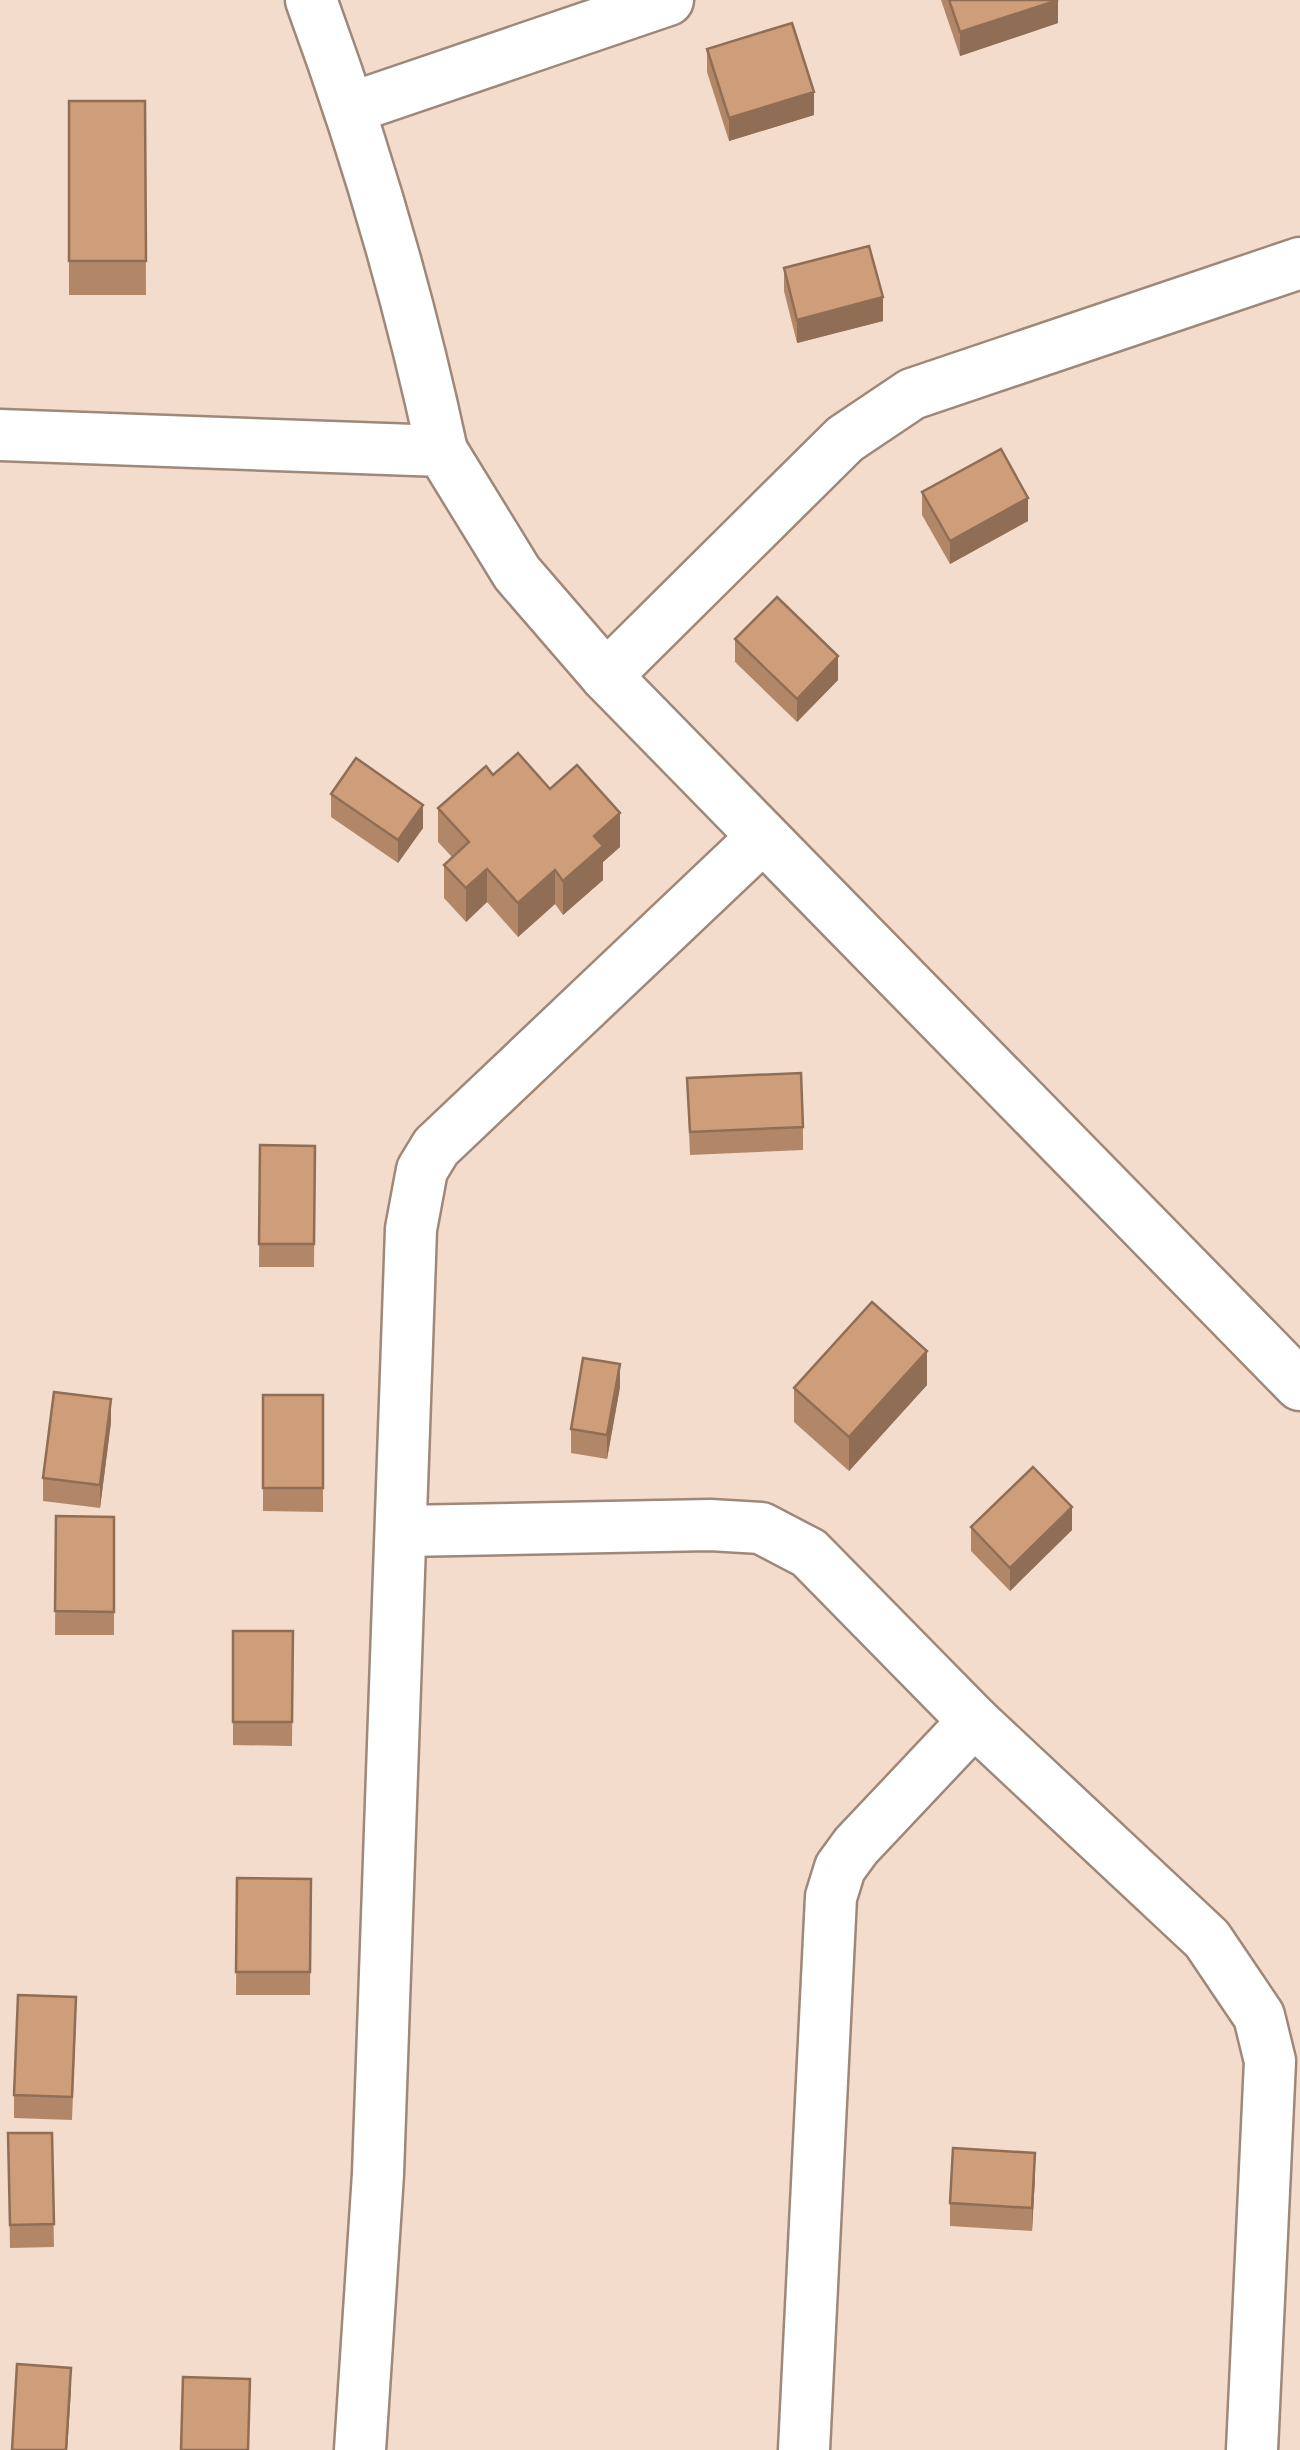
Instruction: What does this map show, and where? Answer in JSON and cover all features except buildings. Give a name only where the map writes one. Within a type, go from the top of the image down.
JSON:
[{"type":"street","points":[[311,0],[351,108],[405,290],[442,451],[517,573],[606,676],[1300,1385]]},
{"type":"street","points":[[351,108],[668,0]]},
{"type":"street","points":[[606,676],[845,439],[912,394],[1300,263]]},
{"type":"street","points":[[0,435],[442,451]]},
{"type":"street","points":[[360,2450],[378,2174],[410,1229],[422,1170],[436,1147],[763,837]]},
{"type":"street","points":[[402,1532],[710,1525],[760,1528],[810,1553],[974,1722],[1207,1939],[1259,2016],[1270,2061],[1252,2450]]},
{"type":"street","points":[[804,2450],[831,1897],[840,1868],[856,1846],[974,1722]]}]
